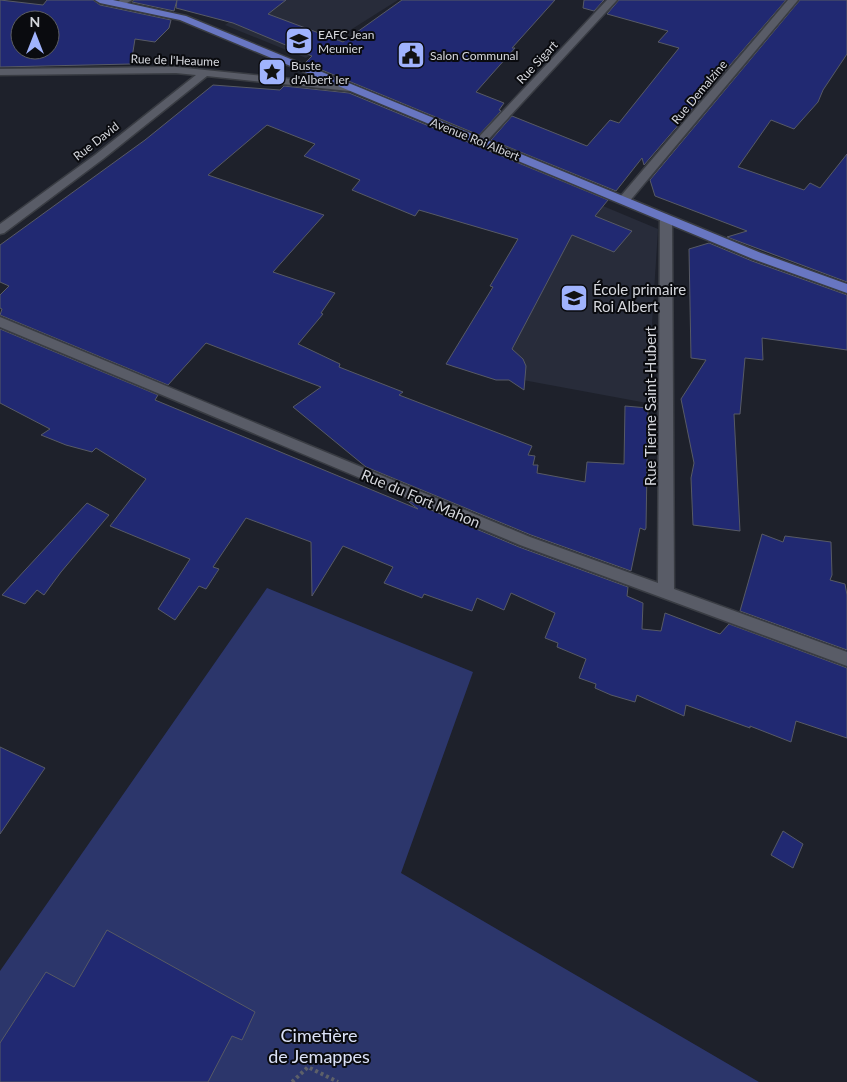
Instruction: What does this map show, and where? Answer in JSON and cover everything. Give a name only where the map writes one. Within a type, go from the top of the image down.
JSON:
[{"type":"main road","name":"Avenue Roi Albert","points":[[100,0],[124,2],[183,18],[757,256],[847,289]]},
{"type":"street","name":"Rue Sigart","points":[[481,141],[612,0]]},
{"type":"street","name":"Rue Demalzine","points":[[624,200],[793,0]]},
{"type":"street","name":"Rue de l'Heaume","points":[[0,72],[176,70],[349,88]]},
{"type":"street","name":"Rue David","points":[[0,230],[99,157],[206,72]]},
{"type":"street","name":"Rue Tierne Saint-Hubert","points":[[666,218],[666,594]]},
{"type":"street","name":"Rue du Fort Mahon","points":[[0,322],[525,541],[847,659]]},
{"type":"path","points":[[292,1082],[308,1066],[338,1082]]},
{"type":"shaded area","name":"EAFC Jean Meunier","points":[[257,0],[398,0],[306,58],[225,25]]},
{"type":"shaded area","name":"École primaire Roi Albert","points":[[560,188],[658,229],[647,403],[452,367]]},
{"type":"green space","name":"Cimetière de Jemappes","points":[[267,588],[473,672],[401,873],[759,1082],[0,1082],[0,971]]},
{"type":"building","points":[[0,0],[43,5],[47,0],[93,0],[100,5],[171,20],[169,28],[155,42],[135,39],[131,64],[0,67]]},
{"type":"building","points":[[134,0],[177,0],[174,11],[132,2]]},
{"type":"building","points":[[177,0],[286,0],[268,14],[343,42],[402,0],[555,0],[476,92],[504,103],[499,110],[501,111],[479,135],[305,63],[312,56],[233,23],[176,8]]},
{"type":"building","points":[[584,0],[604,0],[594,11],[583,8]]},
{"type":"building","points":[[619,0],[786,0],[644,165],[642,158],[616,191],[491,140],[512,116],[587,146],[610,120],[619,123],[679,48],[658,42],[668,31],[607,14]]},
{"type":"building","points":[[800,0],[847,0],[847,54],[823,90],[818,102],[794,129],[771,120],[738,167],[804,190],[810,183],[820,188],[847,154],[847,282],[727,237],[747,231],[655,196],[650,180]]},
{"type":"building","points":[[213,85],[280,90],[284,86],[349,93],[608,200],[595,216],[632,231],[614,252],[572,235],[512,349],[523,359],[526,366],[524,390],[509,380],[496,380],[446,364],[493,287],[490,286],[518,239],[419,210],[415,216],[352,190],[360,180],[304,156],[315,144],[267,125],[208,175],[324,215],[273,272],[335,293],[321,313],[323,314],[298,344],[340,364],[339,367],[403,392],[399,395],[532,446],[528,455],[535,456],[533,465],[538,465],[537,473],[585,482],[587,462],[624,464],[625,406],[648,408],[646,528],[645,530],[640,528],[631,571],[531,535],[366,467],[293,407],[321,387],[206,343],[168,385],[0,315],[2,309],[0,308],[0,295],[9,286],[0,282],[0,245],[145,140]]},
{"type":"building","points":[[709,243],[752,261],[847,295],[847,350],[762,338],[763,360],[745,358],[740,414],[734,414],[740,531],[693,525],[691,478],[694,463],[681,399],[706,360],[691,358],[689,249]]},
{"type":"building","points":[[0,329],[158,395],[155,400],[418,509],[405,499],[519,547],[628,587],[627,596],[643,603],[642,629],[661,631],[665,613],[720,634],[729,624],[847,668],[847,738],[796,721],[791,742],[686,705],[684,716],[637,695],[635,702],[611,695],[595,688],[596,684],[579,678],[586,659],[557,647],[558,643],[545,638],[555,613],[511,593],[504,610],[477,598],[472,611],[424,594],[422,598],[384,583],[393,567],[343,546],[312,596],[311,542],[246,518],[213,567],[219,569],[206,589],[199,586],[175,620],[158,609],[190,559],[110,526],[146,479],[96,448],[92,452],[66,445],[41,435],[50,429],[0,403]]},
{"type":"building","points":[[87,503],[109,515],[44,595],[37,590],[25,604],[2,595]]},
{"type":"building","points":[[762,534],[783,542],[785,536],[831,542],[832,575],[830,580],[845,584],[847,595],[847,650],[740,611]]},
{"type":"building","points":[[0,747],[45,768],[0,834]]},
{"type":"building","points":[[783,831],[803,844],[793,868],[771,855]]},
{"type":"building","points":[[107,930],[255,1012],[242,1040],[232,1036],[208,1082],[0,1082],[0,1043],[46,972],[74,987]]},
{"type":"place","name":"EAFC Jean Meunier","points":[[299,41]]},
{"type":"place","name":"Salon Communal","points":[[411,55]]},
{"type":"place","name":"Buste d'Albert Ier","points":[[272,72]]},
{"type":"place","name":"École primaire Roi Albert","points":[[574,298]]}]
